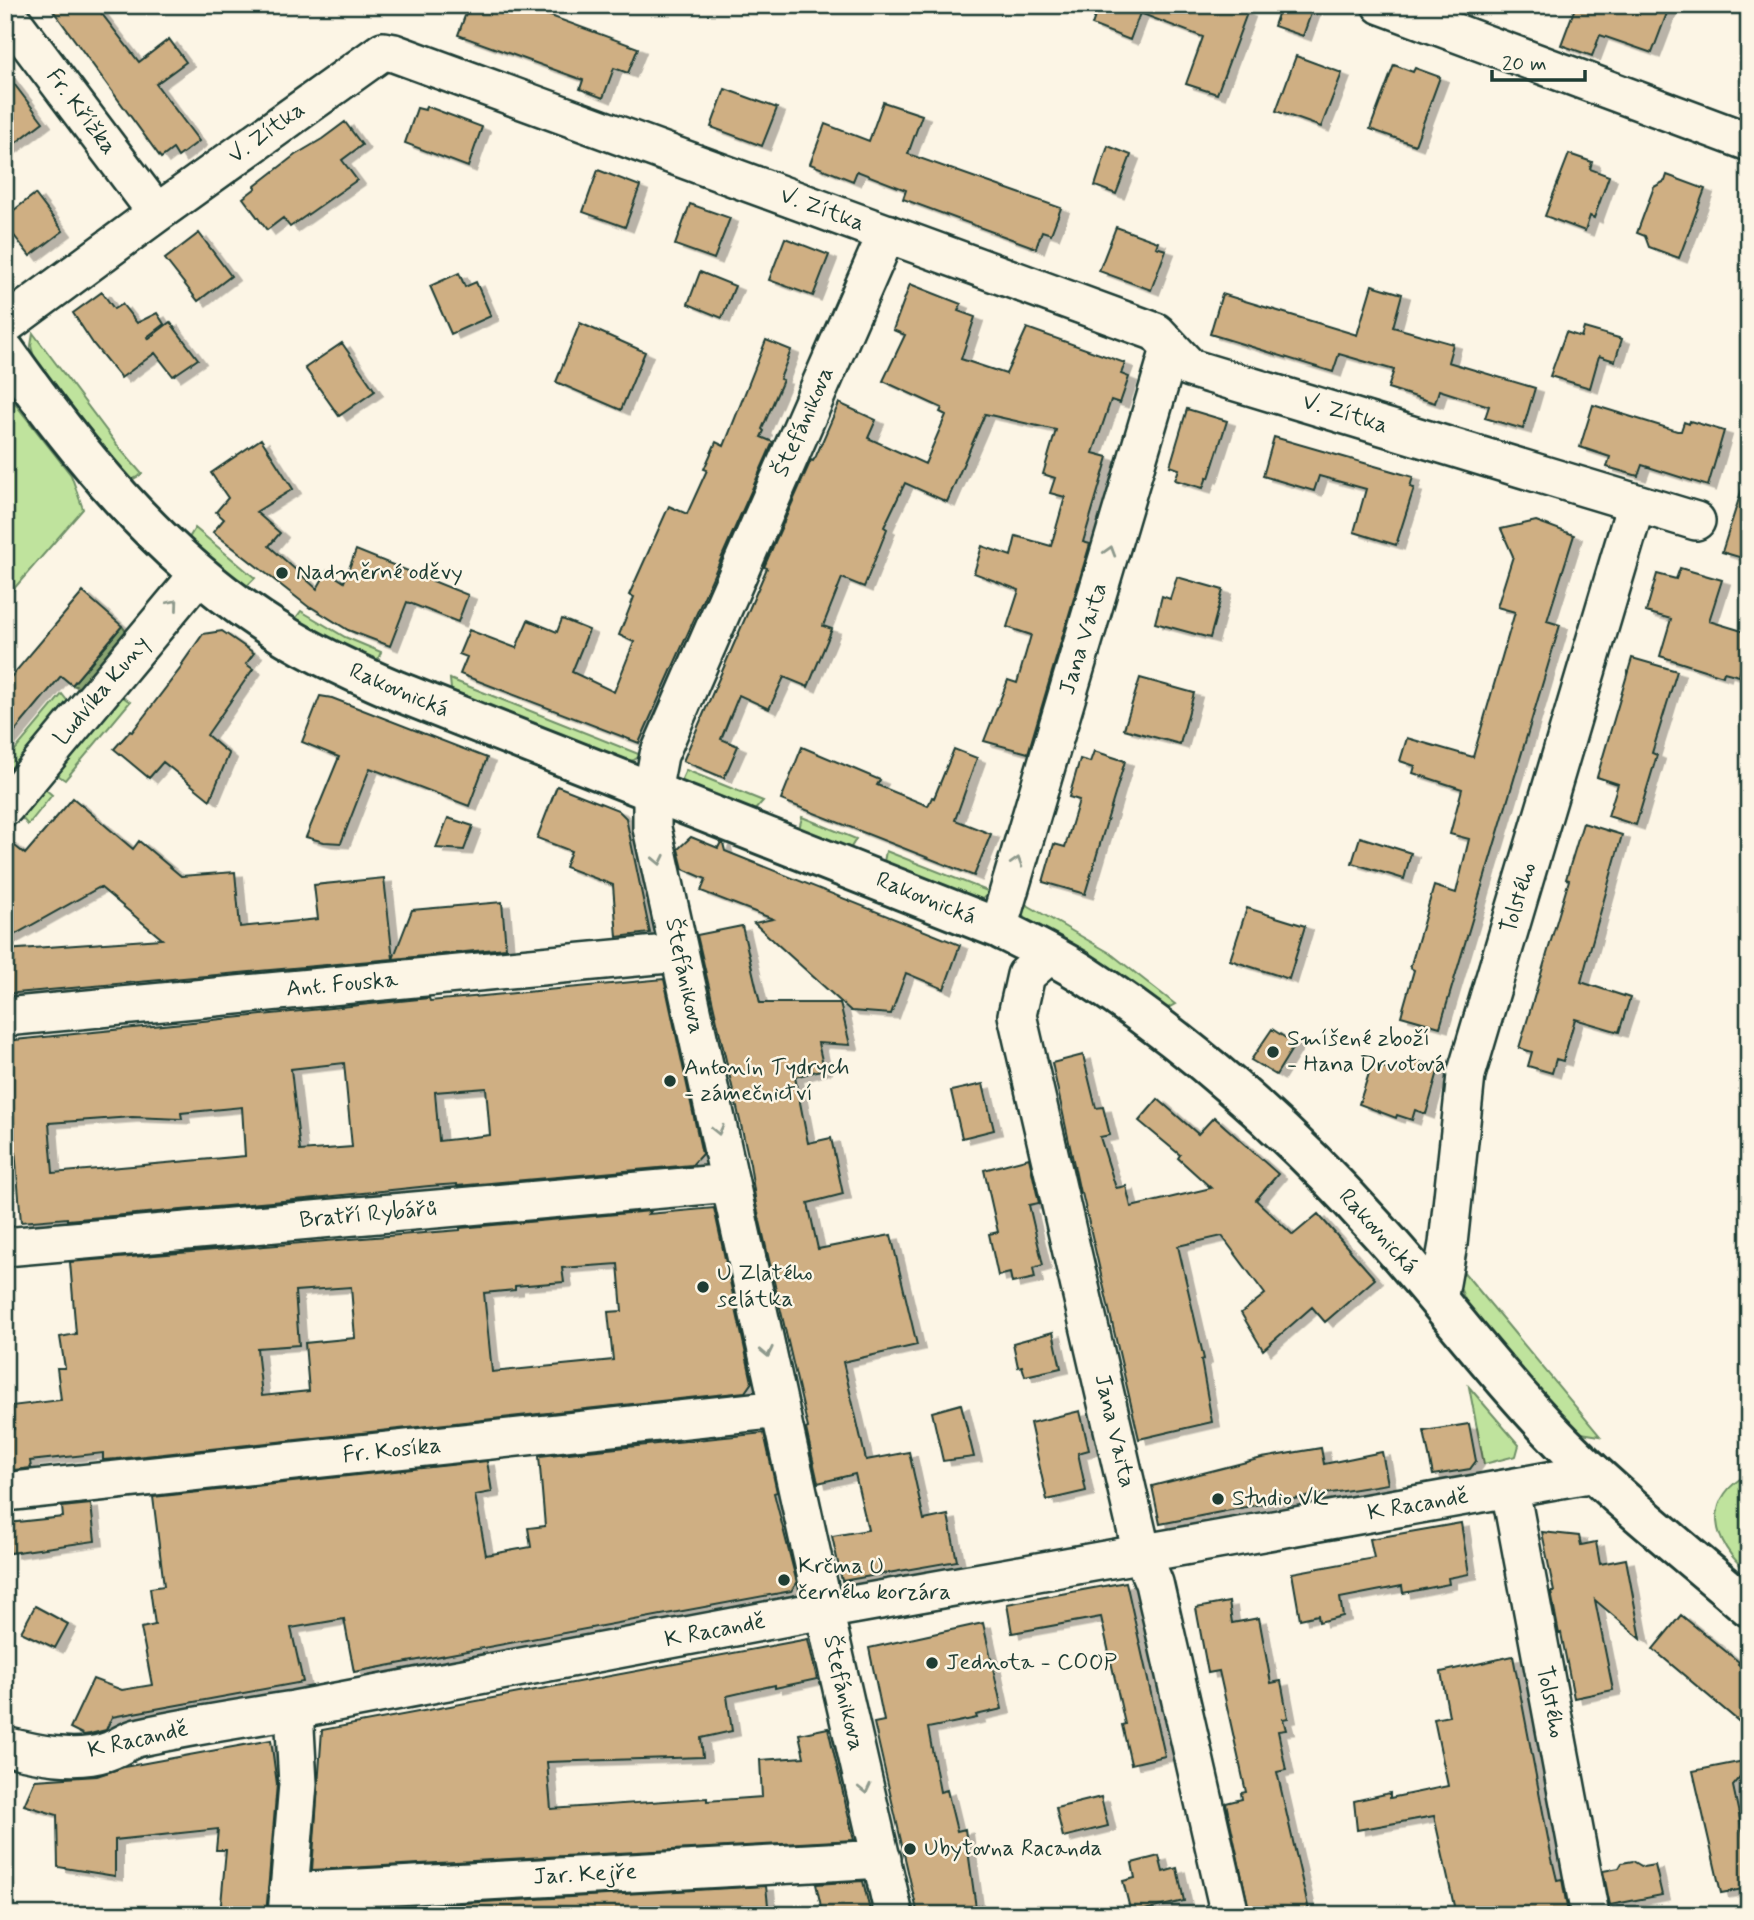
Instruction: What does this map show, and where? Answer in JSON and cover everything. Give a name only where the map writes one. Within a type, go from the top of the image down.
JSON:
[{"type":"main road","name":"Rakovnická","points":[[5,351],[62,427],[165,543],[199,574],[261,621],[303,647],[433,706],[998,928],[1081,973],[1141,1015],[1223,1081],[1341,1190],[1528,1408],[1594,1473],[1749,1607]]},
{"type":"street","points":[[1381,5],[1749,142]]},
{"type":"street","name":"Fr. Křížka","points":[[5,11],[157,213]]},
{"type":"street","name":"V. Zítka","points":[[5,325],[383,51],[1156,332],[1190,368],[1696,521]]},
{"type":"street","name":"Štefánikova","points":[[887,233],[659,755],[652,792],[652,828],[894,1915]]},
{"type":"street","name":"Jana Vaita","points":[[998,928],[1170,349]]},
{"type":"street","name":"Tolstého","points":[[1438,1300],[1448,1244],[1466,1074],[1636,503]]},
{"type":"street","name":"Ludvíka Kuny","points":[[5,807],[199,574]]},
{"type":"street","name":"Ant. Fouska","points":[[5,1017],[678,953]]},
{"type":"street","name":"Jana Vaita","points":[[1049,955],[1026,975],[1017,1015],[1142,1554],[1154,1583],[1230,1915]]},
{"type":"street","name":"Bratří Rybářů","points":[[5,1247],[730,1183]]},
{"type":"street","name":"Fr. Kosíka","points":[[5,1492],[780,1409]]},
{"type":"street","name":"K Racandě","points":[[5,1746],[42,1754],[86,1755],[106,1752],[136,1738],[824,1610],[1594,1473]]},
{"type":"street","name":"Tolstého","points":[[1510,1489],[1590,1915]]},
{"type":"street","points":[[287,1903],[298,1784],[294,1710]]},
{"type":"street","name":"Jar. Kejře","points":[[287,1903],[882,1859]]},
{"type":"green space","points":[[33,333],[142,474],[130,481],[34,357],[31,346]]},
{"type":"green space","points":[[5,391],[71,475],[83,509],[5,599]]},
{"type":"green space","points":[[195,528],[255,578],[245,588],[199,550],[189,538]]},
{"type":"green space","points":[[301,611],[345,637],[381,652],[376,664],[293,622]]},
{"type":"green space","points":[[122,626],[127,633],[81,688],[72,685]]},
{"type":"green space","points":[[450,679],[641,755],[624,762],[590,746],[456,697],[451,689]]},
{"type":"green space","points":[[62,694],[69,703],[5,783],[5,762]]},
{"type":"green space","points":[[123,697],[130,702],[65,780],[59,776],[59,771]]},
{"type":"green space","points":[[686,770],[763,801],[754,811],[681,781]]},
{"type":"green space","points":[[45,789],[52,795],[28,825],[21,817]]},
{"type":"green space","points":[[802,817],[856,839],[850,849],[799,829]]},
{"type":"green space","points":[[886,851],[990,892],[980,901],[884,862]]},
{"type":"green space","points":[[1022,902],[1110,953],[1175,1004],[1166,1009],[1050,933],[1021,922],[1017,913]]},
{"type":"green space","points":[[1457,1264],[1600,1436],[1575,1432],[1559,1419],[1465,1300],[1458,1283]]},
{"type":"green space","points":[[1469,1387],[1519,1445],[1516,1456],[1484,1464]]},
{"type":"green space","points":[[1749,1473],[1749,1573],[1727,1548],[1717,1522],[1718,1509],[1724,1496]]},
{"type":"building","points":[[49,5],[95,5],[139,62],[169,39],[186,62],[156,84],[199,141],[178,157],[173,149],[161,158]]},
{"type":"building","points":[[469,5],[549,5],[545,14],[638,48],[628,73],[614,68],[603,98],[580,89],[583,80],[458,35]]},
{"type":"building","points":[[1099,5],[1227,5],[1247,13],[1217,94],[1186,84],[1203,37],[1140,13],[1130,40],[1092,25]]},
{"type":"building","points":[[1281,5],[1314,5],[1303,36],[1274,26]]},
{"type":"building","points":[[1576,5],[1670,5],[1652,53],[1600,35],[1592,56],[1561,45]]},
{"type":"building","points":[[1296,56],[1342,73],[1321,127],[1276,111]]},
{"type":"building","points":[[1394,65],[1413,72],[1415,68],[1440,77],[1415,145],[1370,129]]},
{"type":"building","points":[[5,72],[43,122],[5,151]]},
{"type":"building","points":[[725,89],[777,108],[762,146],[711,127]]},
{"type":"building","points":[[883,102],[922,115],[908,154],[1061,208],[1051,234],[1042,231],[1036,248],[903,199],[906,190],[857,171],[853,181],[810,164],[825,124],[869,141]]},
{"type":"building","points":[[426,106],[482,127],[468,167],[405,143],[417,108],[425,110]]},
{"type":"building","points":[[345,122],[362,145],[342,160],[357,180],[290,227],[283,218],[267,230],[243,198],[295,155]]},
{"type":"building","points":[[1108,146],[1131,155],[1116,194],[1095,186]]},
{"type":"building","points":[[1569,154],[1592,162],[1590,169],[1609,176],[1594,218],[1590,216],[1585,231],[1545,216]]},
{"type":"building","points":[[598,170],[640,186],[625,227],[583,212]]},
{"type":"building","points":[[1667,175],[1705,189],[1679,258],[1649,247],[1645,236],[1637,233],[1654,187],[1665,181]]},
{"type":"building","points":[[35,194],[63,231],[30,256],[5,224],[5,217]]},
{"type":"building","points":[[690,204],[730,218],[714,259],[675,245]]},
{"type":"building","points":[[1116,227],[1158,242],[1156,247],[1166,250],[1151,290],[1099,271]]},
{"type":"building","points":[[199,233],[231,276],[198,301],[165,259]]},
{"type":"building","points":[[785,238],[829,255],[813,296],[769,280]]},
{"type":"building","points":[[700,272],[735,286],[722,318],[688,304]]},
{"type":"building","points":[[459,273],[465,287],[476,282],[491,316],[451,334],[430,286]]},
{"type":"building","points":[[910,284],[961,304],[958,311],[975,317],[961,359],[1006,374],[1027,328],[1125,363],[1121,374],[1129,377],[1120,403],[1111,400],[1093,453],[1108,457],[1083,542],[1090,544],[1028,753],[984,741],[1008,680],[1017,683],[1031,635],[1007,627],[1019,590],[974,573],[982,546],[1011,556],[1016,536],[1051,546],[1065,497],[1050,493],[1055,478],[1043,474],[1056,430],[985,414],[947,502],[905,483],[884,527],[887,529],[864,587],[842,578],[823,626],[832,629],[808,687],[784,677],[769,709],[739,695],[721,739],[738,746],[724,778],[683,761],[767,568],[764,567],[839,403],[876,420],[868,438],[925,464],[946,415],[940,412],[942,408],[883,381],[905,335],[893,330]]},
{"type":"building","points":[[1372,285],[1402,294],[1393,327],[1453,344],[1448,362],[1535,388],[1523,429],[1485,418],[1489,406],[1439,390],[1435,403],[1388,388],[1394,370],[1339,354],[1333,372],[1210,334],[1222,294],[1357,335]]},
{"type":"building","points":[[102,292],[114,309],[122,304],[137,323],[157,313],[164,324],[147,337],[148,339],[170,322],[198,359],[173,376],[155,353],[121,378],[94,345],[73,313]]},
{"type":"building","points":[[580,323],[645,352],[621,410],[556,382]]},
{"type":"building","points":[[1584,328],[1622,339],[1615,361],[1599,356],[1590,388],[1550,376],[1566,332],[1581,337]]},
{"type":"building","points":[[766,340],[791,350],[780,379],[783,380],[762,429],[764,431],[761,437],[773,442],[639,743],[460,674],[467,657],[459,654],[469,630],[516,648],[528,620],[557,632],[562,619],[589,630],[572,672],[614,692],[634,642],[619,635],[634,597],[629,595],[669,506],[687,514],[707,470],[704,469],[716,442],[724,446]]},
{"type":"building","points":[[342,343],[375,391],[339,416],[305,368]]},
{"type":"building","points":[[1593,405],[1677,431],[1681,431],[1684,422],[1689,424],[1690,421],[1724,431],[1708,486],[1642,465],[1638,476],[1607,467],[1610,457],[1580,447]]},
{"type":"building","points":[[1187,409],[1227,421],[1209,478],[1207,477],[1203,488],[1175,480],[1179,469],[1170,466]]},
{"type":"building","points":[[1274,437],[1413,477],[1410,487],[1414,488],[1396,545],[1354,532],[1366,489],[1319,476],[1314,491],[1263,476]]},
{"type":"building","points":[[261,439],[293,489],[256,512],[280,533],[269,546],[317,589],[327,571],[344,582],[356,550],[468,595],[458,622],[407,602],[390,646],[348,630],[310,608],[213,532],[224,519],[216,512],[228,498],[211,473]]},
{"type":"building","points":[[1743,486],[1749,487],[1749,560],[1722,552]]},
{"type":"building","points":[[1536,521],[1574,535],[1547,621],[1560,625],[1440,1027],[1401,1016],[1414,970],[1410,968],[1434,886],[1456,893],[1469,839],[1450,834],[1462,789],[1413,773],[1415,766],[1400,761],[1407,738],[1473,757],[1515,612],[1497,607],[1513,556],[1501,529]]},
{"type":"building","points":[[1680,568],[1722,580],[1709,621],[1749,633],[1749,667],[1742,665],[1739,676],[1724,672],[1723,676],[1660,656],[1671,619],[1646,612],[1657,574],[1676,579]]},
{"type":"building","points":[[1177,577],[1223,590],[1210,638],[1155,623],[1162,596],[1170,599]]},
{"type":"building","points":[[83,592],[122,626],[72,685],[61,676],[5,743],[5,684]]},
{"type":"building","points":[[222,631],[254,653],[246,664],[253,669],[207,735],[229,754],[210,800],[163,762],[149,778],[114,749],[130,731],[132,732],[203,634]]},
{"type":"building","points":[[1632,658],[1677,671],[1652,753],[1657,755],[1636,825],[1608,816],[1618,784],[1597,777]]},
{"type":"building","points":[[1140,678],[1194,693],[1180,744],[1124,729]]},
{"type":"building","points":[[320,696],[332,698],[487,758],[469,806],[370,768],[341,843],[306,837],[339,757],[302,742]]},
{"type":"building","points":[[802,747],[880,780],[877,785],[928,806],[932,797],[934,798],[954,749],[977,758],[955,820],[991,834],[974,876],[781,800]]},
{"type":"building","points":[[1094,751],[1125,761],[1085,894],[1043,882],[1054,844],[1065,847],[1079,800],[1069,797],[1080,759],[1090,762]]},
{"type":"building","points":[[557,786],[618,810],[626,818],[650,933],[617,937],[613,885],[565,867],[571,851],[537,838]]},
{"type":"building","points":[[73,798],[133,849],[139,841],[181,876],[235,872],[240,927],[318,919],[314,885],[384,878],[393,959],[5,994],[5,950],[162,939],[100,887],[5,940],[5,838],[25,854]]},
{"type":"building","points":[[448,818],[473,826],[464,850],[436,848]]},
{"type":"building","points":[[1583,823],[1622,835],[1581,982],[1630,998],[1619,1032],[1575,1019],[1563,1061],[1556,1059],[1552,1073],[1528,1066],[1532,1052],[1519,1048],[1569,880],[1566,879]]},
{"type":"building","points":[[691,837],[718,848],[721,842],[725,851],[960,945],[944,989],[906,973],[891,1014],[851,1011],[754,923],[773,919],[701,891],[706,879],[683,869],[678,849]]},
{"type":"building","points":[[1360,837],[1411,853],[1404,879],[1352,863]]},
{"type":"building","points":[[502,902],[506,948],[393,959],[412,910]]},
{"type":"building","points":[[1247,908],[1305,926],[1289,979],[1230,960]]},
{"type":"building","points":[[742,926],[760,1003],[840,1003],[850,1045],[818,1043],[824,1069],[795,1077],[808,1143],[831,1138],[843,1194],[808,1203],[818,1249],[891,1235],[917,1345],[843,1362],[866,1460],[909,1452],[924,1520],[948,1515],[957,1561],[842,1581],[832,1536],[868,1530],[855,1474],[818,1483],[806,1429],[808,1428],[756,1204],[750,1164],[697,935]]},
{"type":"building","points":[[664,979],[702,1154],[692,1165],[21,1222],[14,1137],[5,1138],[5,1041],[429,998],[430,1001]],"holes":[[[344,1063],[352,1147],[300,1151],[291,1069]],[[486,1088],[490,1135],[439,1141],[435,1092]],[[242,1107],[245,1156],[53,1173],[49,1123],[132,1117],[182,1119],[181,1113]]]},
{"type":"building","name":"Smíšené zboží - Hana Drvotová","points":[[1272,1029],[1295,1044],[1276,1075],[1251,1060]]},
{"type":"building","points":[[1083,1055],[1096,1108],[1103,1107],[1110,1135],[1100,1137],[1116,1188],[1126,1186],[1131,1207],[1211,1188],[1178,1158],[1180,1155],[1139,1121],[1158,1099],[1198,1134],[1214,1117],[1278,1174],[1256,1200],[1293,1235],[1318,1214],[1375,1279],[1325,1322],[1312,1307],[1263,1350],[1241,1313],[1265,1294],[1222,1236],[1178,1246],[1204,1359],[1201,1360],[1212,1422],[1139,1439],[1052,1063]]},
{"type":"building","points":[[1411,1059],[1439,1068],[1426,1114],[1415,1110],[1412,1120],[1397,1115],[1396,1118],[1359,1104],[1372,1064],[1406,1074]]},
{"type":"building","points":[[983,1084],[994,1130],[962,1138],[951,1091]]},
{"type":"building","points":[[1029,1158],[1039,1203],[1029,1205],[1043,1265],[1033,1268],[1035,1278],[1012,1283],[1010,1273],[998,1276],[989,1234],[998,1232],[984,1170]]},
{"type":"building","points":[[714,1208],[752,1382],[745,1392],[117,1459],[103,1460],[103,1453],[30,1461],[31,1468],[5,1471],[5,1430],[14,1429],[11,1406],[61,1400],[57,1368],[65,1368],[60,1337],[76,1334],[70,1262],[460,1230],[651,1211],[648,1214]],"holes":[[[618,1264],[622,1311],[608,1312],[613,1360],[492,1372],[484,1293],[515,1290],[515,1286],[564,1282],[562,1268]],[[351,1287],[355,1338],[305,1343],[309,1391],[262,1396],[257,1348],[299,1345],[295,1291]]]},
{"type":"building","points":[[1053,1332],[1061,1368],[1025,1376],[1022,1366],[1018,1367],[1013,1343]]},
{"type":"building","points":[[961,1404],[974,1457],[943,1461],[932,1412]]},
{"type":"building","points":[[1080,1411],[1089,1450],[1078,1453],[1086,1491],[1047,1500],[1030,1423]]},
{"type":"building","points":[[1469,1424],[1476,1461],[1470,1469],[1433,1475],[1424,1431]]},
{"type":"building","points":[[764,1433],[777,1492],[774,1493],[797,1583],[791,1591],[354,1672],[344,1619],[291,1628],[303,1682],[112,1717],[106,1730],[90,1734],[84,1735],[70,1728],[93,1679],[122,1690],[152,1685],[141,1628],[155,1625],[150,1588],[164,1586],[153,1497],[487,1461],[492,1492],[475,1495],[486,1555],[531,1547],[528,1528],[545,1526],[539,1456]]},
{"type":"building","points":[[1321,1448],[1324,1464],[1382,1452],[1388,1484],[1256,1505],[1160,1524],[1152,1486],[1262,1458]]},
{"type":"building","points":[[91,1504],[95,1541],[10,1553],[8,1523],[63,1517],[62,1507]]},
{"type":"building","points":[[1461,1523],[1469,1574],[1448,1578],[1449,1584],[1403,1593],[1402,1586],[1340,1598],[1343,1616],[1319,1622],[1318,1615],[1300,1619],[1292,1573],[1374,1558],[1370,1539]]},
{"type":"building","points":[[1542,1532],[1579,1536],[1581,1545],[1596,1542],[1600,1564],[1626,1559],[1641,1639],[1595,1600],[1613,1690],[1574,1698],[1561,1633],[1559,1634]]},
{"type":"building","points":[[1126,1582],[1165,1756],[1131,1764],[1122,1725],[1125,1724],[1101,1617],[1012,1633],[1007,1604]]},
{"type":"building","points":[[1229,1602],[1232,1623],[1259,1618],[1271,1683],[1281,1681],[1288,1718],[1283,1719],[1286,1730],[1278,1731],[1286,1770],[1277,1772],[1310,1915],[1250,1915],[1226,1803],[1242,1799],[1241,1793],[1246,1792],[1219,1671],[1208,1673],[1196,1608]]},
{"type":"building","points":[[35,1606],[68,1624],[55,1648],[21,1632]]},
{"type":"building","points":[[1681,1615],[1749,1673],[1749,1730],[1653,1649]]},
{"type":"building","points":[[983,1623],[1002,1709],[976,1715],[977,1718],[928,1728],[940,1792],[947,1790],[957,1831],[965,1829],[976,1908],[947,1915],[918,1915],[874,1723],[884,1721],[869,1648]]},
{"type":"building","points":[[808,1639],[817,1679],[727,1696],[732,1731],[701,1738],[703,1757],[547,1762],[551,1809],[707,1798],[707,1801],[762,1797],[760,1760],[804,1757],[799,1734],[828,1728],[854,1840],[312,1870],[322,1730]]},
{"type":"building","points":[[1513,1656],[1552,1859],[1557,1880],[1562,1879],[1568,1913],[1456,1915],[1434,1816],[1357,1830],[1354,1801],[1390,1793],[1390,1798],[1448,1786],[1434,1719],[1449,1716],[1441,1672]]},
{"type":"building","points":[[271,1740],[277,1784],[266,1915],[220,1915],[226,1850],[216,1850],[218,1829],[115,1840],[115,1876],[58,1867],[57,1815],[24,1805],[35,1780],[97,1776],[124,1767]]},
{"type":"building","points":[[1749,1760],[1749,1767],[1733,1786],[1749,1862],[1749,1888],[1721,1893],[1693,1771]]},
{"type":"building","points":[[1101,1797],[1108,1826],[1063,1837],[1056,1808]]},
{"type":"building","points":[[1159,1856],[1163,1872],[1177,1868],[1184,1901],[1131,1913],[1123,1881],[1135,1878],[1132,1863]]},
{"type":"building","points":[[1633,1861],[1643,1867],[1655,1865],[1662,1895],[1610,1905],[1603,1871],[1619,1868],[1622,1863]]},
{"type":"building","points":[[863,1881],[871,1915],[823,1915],[816,1884]]},
{"type":"building","points":[[766,1886],[769,1915],[308,1915],[308,1912]]},
{"type":"place","name":"Nadměrné oděvy","points":[[282,573]]},
{"type":"place","name":"Smíšené zboží - Hana Drvotová","points":[[1273,1052]]},
{"type":"place","name":"Antonín Tydrych - zámečnictví","points":[[670,1081]]},
{"type":"place","name":"U Zlatého selátka","points":[[703,1287]]},
{"type":"place","name":"Studio VK","points":[[1218,1499]]},
{"type":"place","name":"Krčma U černého korzára","points":[[784,1580]]},
{"type":"place","name":"Jednota - COOP","points":[[932,1663]]},
{"type":"place","name":"Ubytovna Racanda","points":[[910,1849]]}]
